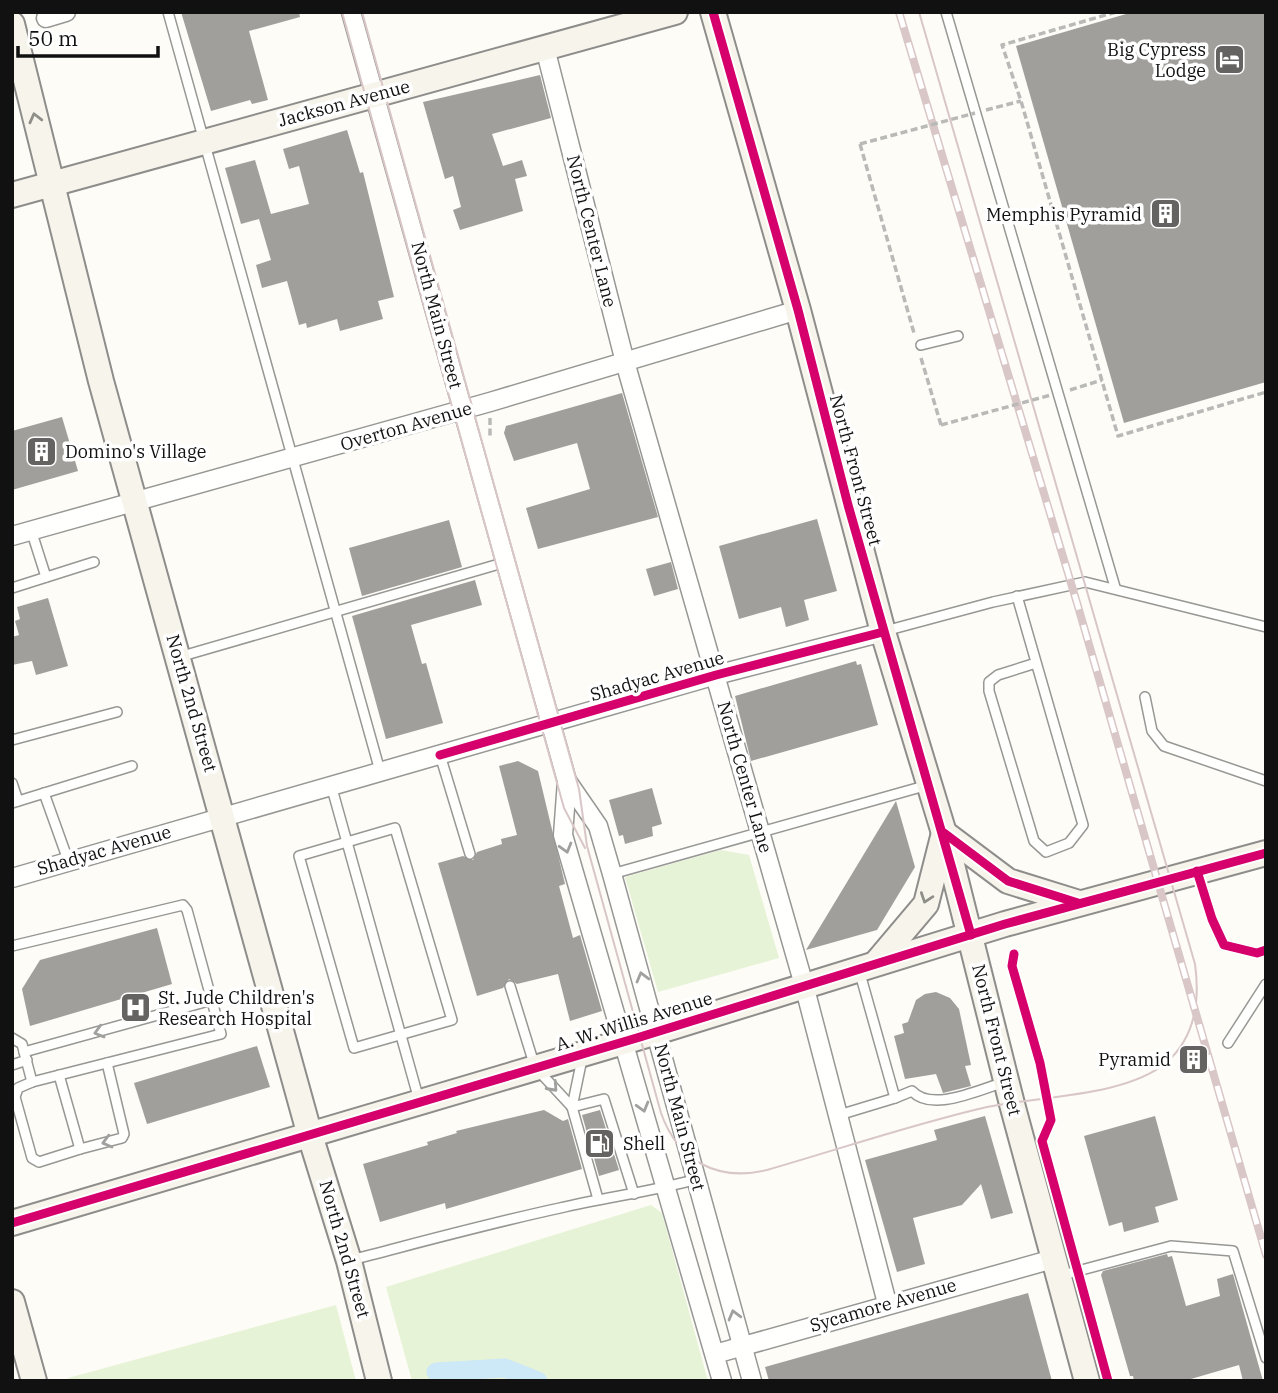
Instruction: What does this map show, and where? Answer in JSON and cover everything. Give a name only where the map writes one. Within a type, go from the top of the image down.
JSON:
[{"type":"street","points":[[46,18],[66,12]]},
{"type":"street","name":"North Main Street","points":[[351,12],[567,780],[598,825],[752,1381]]},
{"type":"street","name":"Jackson Avenue","points":[[12,195],[675,12]]},
{"type":"street","name":"North Front Street","points":[[713,12],[798,310],[883,632],[944,833],[1055,1268],[1087,1381]]},
{"type":"street","name":"North 2nd Street","points":[[12,24],[85,324],[224,815],[309,1132],[349,1261],[379,1381]]},
{"type":"street","name":"North Center Lane","points":[[545,48],[625,362],[804,985],[887,1303]]},
{"type":"street","name":"Overton Avenue","points":[[12,536],[490,402],[798,310]]},
{"type":"street","name":"Shadyac Avenue","points":[[12,878],[716,675],[883,632]]},
{"type":"street","name":"North Main Street","points":[[567,780],[563,835],[722,1381]]},
{"type":"street","points":[[867,966],[926,904],[944,833],[1008,881],[1079,903]]},
{"type":"street","name":"A. W. Willis Avenue","points":[[12,1223],[1079,903],[1260,854]]},
{"type":"street","name":"Sycamore Avenue","points":[[715,1354],[887,1303],[1055,1268]]},
{"type":"street","points":[[12,1302],[34,1381]]},
{"type":"lane","points":[[168,12],[380,771]]},
{"type":"lane","points":[[946,12],[1055,395],[1115,587]]},
{"type":"lane","points":[[921,345],[958,336]]},
{"type":"lane","points":[[31,530],[46,577]]},
{"type":"lane","points":[[12,588],[94,562]]},
{"type":"lane","points":[[179,657],[506,562]]},
{"type":"lane","points":[[883,632],[1017,596],[1085,582],[1115,587],[1266,627]]},
{"type":"lane","points":[[1017,596],[1083,825],[1069,843],[1046,852],[1034,841],[989,691],[989,682],[998,675],[1036,663]]},
{"type":"lane","points":[[1145,697],[1152,731],[1164,746],[1266,781]]},
{"type":"lane","points":[[12,740],[117,712]]},
{"type":"lane","points":[[440,755],[470,854]]},
{"type":"lane","points":[[12,783],[15,802],[132,766]]},
{"type":"lane","points":[[612,874],[930,784]]},
{"type":"lane","points":[[331,785],[419,1101]]},
{"type":"lane","points":[[44,793],[68,860]]},
{"type":"lane","points":[[396,828],[452,1020],[354,1048],[299,856],[347,842],[396,828]]},
{"type":"lane","points":[[1197,871],[1212,919],[1224,944],[1257,953],[1266,950]]},
{"type":"lane","points":[[12,946],[183,905],[187,910],[221,1034],[32,1082],[19,1088],[15,1095],[32,1158],[39,1162],[122,1138],[124,1134],[107,1063]]},
{"type":"lane","points":[[867,966],[895,1098]]},
{"type":"lane","points":[[1228,1043],[1266,984]]},
{"type":"lane","points":[[510,986],[535,1067],[572,1107],[598,1199]]},
{"type":"lane","points":[[12,1065],[26,1056],[212,1000]]},
{"type":"lane","points":[[12,1038],[22,1044],[32,1082]]},
{"type":"lane","points":[[572,1107],[583,1053]]},
{"type":"lane","points":[[59,1076],[80,1149]]},
{"type":"lane","points":[[839,1115],[912,1091],[918,1098],[933,1101],[1007,1082]]},
{"type":"lane","points":[[572,1107],[604,1099],[634,1194]]},
{"type":"lane","points":[[349,1261],[598,1199],[634,1194],[696,1179]]},
{"type":"lane","points":[[1055,1268],[1171,1246],[1233,1251],[1266,1358]]},
{"type":"path","points":[[1116,12],[1002,46],[1021,101],[1118,436],[1266,392]]},
{"type":"path","points":[[1021,101],[860,144],[941,425],[1102,380]]},
{"type":"path","points":[[490,402],[490,448]]},
{"type":"green space","points":[[721,850],[749,855],[779,958],[658,992],[625,877]]},
{"type":"green space","points":[[651,1205],[662,1213],[708,1381],[412,1381],[386,1287]]},
{"type":"green space","points":[[336,1305],[356,1381],[68,1381],[68,1378]]},
{"type":"building","points":[[181,12],[299,12],[300,17],[249,31],[268,100],[252,104],[250,100],[211,111]]},
{"type":"building","name":"Memphis Pyramid","points":[[1133,12],[1266,12],[1266,382],[1124,423],[1016,46]]},
{"type":"building","points":[[540,75],[551,118],[492,134],[503,166],[522,160],[527,176],[515,179],[523,211],[460,230],[453,210],[461,207],[453,176],[445,179],[423,102]]},
{"type":"building","points":[[347,130],[360,173],[363,172],[394,297],[378,301],[383,319],[340,331],[337,319],[307,328],[306,323],[299,325],[287,281],[262,288],[256,265],[271,260],[259,219],[241,224],[225,168],[255,160],[271,214],[309,204],[299,166],[289,169],[283,149]]},
{"type":"building","points":[[622,393],[658,517],[538,549],[526,508],[590,489],[577,443],[514,461],[504,433],[506,426]]},
{"type":"building","name":"Domino's Village","points":[[62,417],[78,471],[12,490],[12,431]]},
{"type":"building","points":[[817,519],[837,591],[804,600],[809,620],[786,627],[781,607],[739,619],[719,546]]},
{"type":"building","points":[[449,520],[462,567],[362,596],[349,548]]},
{"type":"building","points":[[671,562],[678,589],[654,596],[646,569]]},
{"type":"building","points":[[475,580],[482,605],[411,625],[422,664],[426,663],[443,723],[386,739],[352,616]]},
{"type":"building","points":[[48,598],[68,666],[36,675],[32,661],[12,665],[12,637],[19,635],[15,621],[20,619],[17,607]]},
{"type":"building","points":[[856,661],[857,665],[861,664],[878,725],[751,761],[735,696]]},
{"type":"building","points":[[518,761],[538,771],[565,884],[559,886],[573,938],[580,935],[602,1011],[570,1021],[558,974],[517,984],[509,979],[503,988],[477,996],[438,863],[463,856],[473,860],[477,852],[502,844],[501,839],[517,835],[499,766]]},
{"type":"building","points":[[652,788],[662,824],[652,827],[653,836],[625,844],[623,835],[619,836],[609,800]]},
{"type":"building","points":[[896,801],[915,867],[877,930],[806,950]]},
{"type":"building","points":[[157,928],[172,984],[30,1026],[22,989],[40,960]]},
{"type":"building","points":[[936,992],[950,998],[959,1009],[971,1065],[965,1066],[971,1086],[943,1093],[936,1074],[905,1079],[894,1036],[904,1033],[902,1024],[908,1022],[916,1000],[925,994]]},
{"type":"building","points":[[257,1046],[270,1087],[147,1124],[134,1083]]},
{"type":"building","points":[[544,1110],[563,1121],[568,1119],[582,1169],[446,1209],[445,1203],[380,1222],[363,1164],[428,1145],[427,1142],[457,1133],[456,1131]]},
{"type":"building","name":"Shell","points":[[600,1110],[619,1170],[599,1176],[582,1115]]},
{"type":"building","points":[[985,1116],[1013,1213],[991,1219],[981,1184],[962,1205],[913,1218],[925,1264],[897,1272],[865,1160],[937,1140],[934,1130]]},
{"type":"building","points":[[1155,1116],[1178,1200],[1155,1207],[1159,1222],[1124,1232],[1122,1222],[1109,1226],[1084,1136]]},
{"type":"building","points":[[1167,1254],[1168,1257],[1172,1256],[1186,1306],[1220,1296],[1217,1279],[1233,1274],[1263,1381],[1243,1381],[1239,1365],[1184,1381],[1134,1381],[1133,1376],[1130,1376],[1101,1275],[1103,1271]]},
{"type":"building","points":[[1028,1293],[1052,1381],[769,1381],[765,1367]]},
{"type":"waterway","points":[[436,1372],[505,1368],[538,1381]]},
{"type":"tram line","points":[[342,12],[564,808],[585,848]]},
{"type":"tram line","points":[[362,12],[579,789],[587,846],[661,1113],[668,1130],[689,1155],[716,1170],[732,1173],[767,1170],[987,1107],[1081,1094],[1129,1082],[1150,1074],[1167,1062],[1184,1041],[1194,1017],[1197,991],[1195,964],[919,12]]},
{"type":"railway","points":[[899,12],[1077,603],[1266,1255]]},
{"type":"cycle path","points":[[713,12],[798,310],[848,505],[971,935]]},
{"type":"cycle path","points":[[440,755],[716,675],[883,632]]},
{"type":"cycle path","points":[[944,833],[1008,881],[1078,903]]},
{"type":"cycle path","points":[[12,1223],[640,1037],[1005,924],[1266,853]]},
{"type":"cycle path","points":[[1197,871],[1212,919],[1224,945],[1257,953],[1266,950]]},
{"type":"cycle path","points":[[1014,954],[1012,966],[1040,1063],[1051,1120],[1042,1141],[1108,1381]]},
{"type":"place","name":"Big Cypress Lodge","points":[[1229,59]]},
{"type":"place","name":"Memphis Pyramid","points":[[1165,214]]},
{"type":"place","name":"Domino's Village","points":[[42,451]]},
{"type":"place","name":"St. Jude Children's Research Hospital","points":[[135,1007]]},
{"type":"place","name":"Pyramid","points":[[1194,1059]]},
{"type":"place","name":"Shell","points":[[600,1143]]}]
